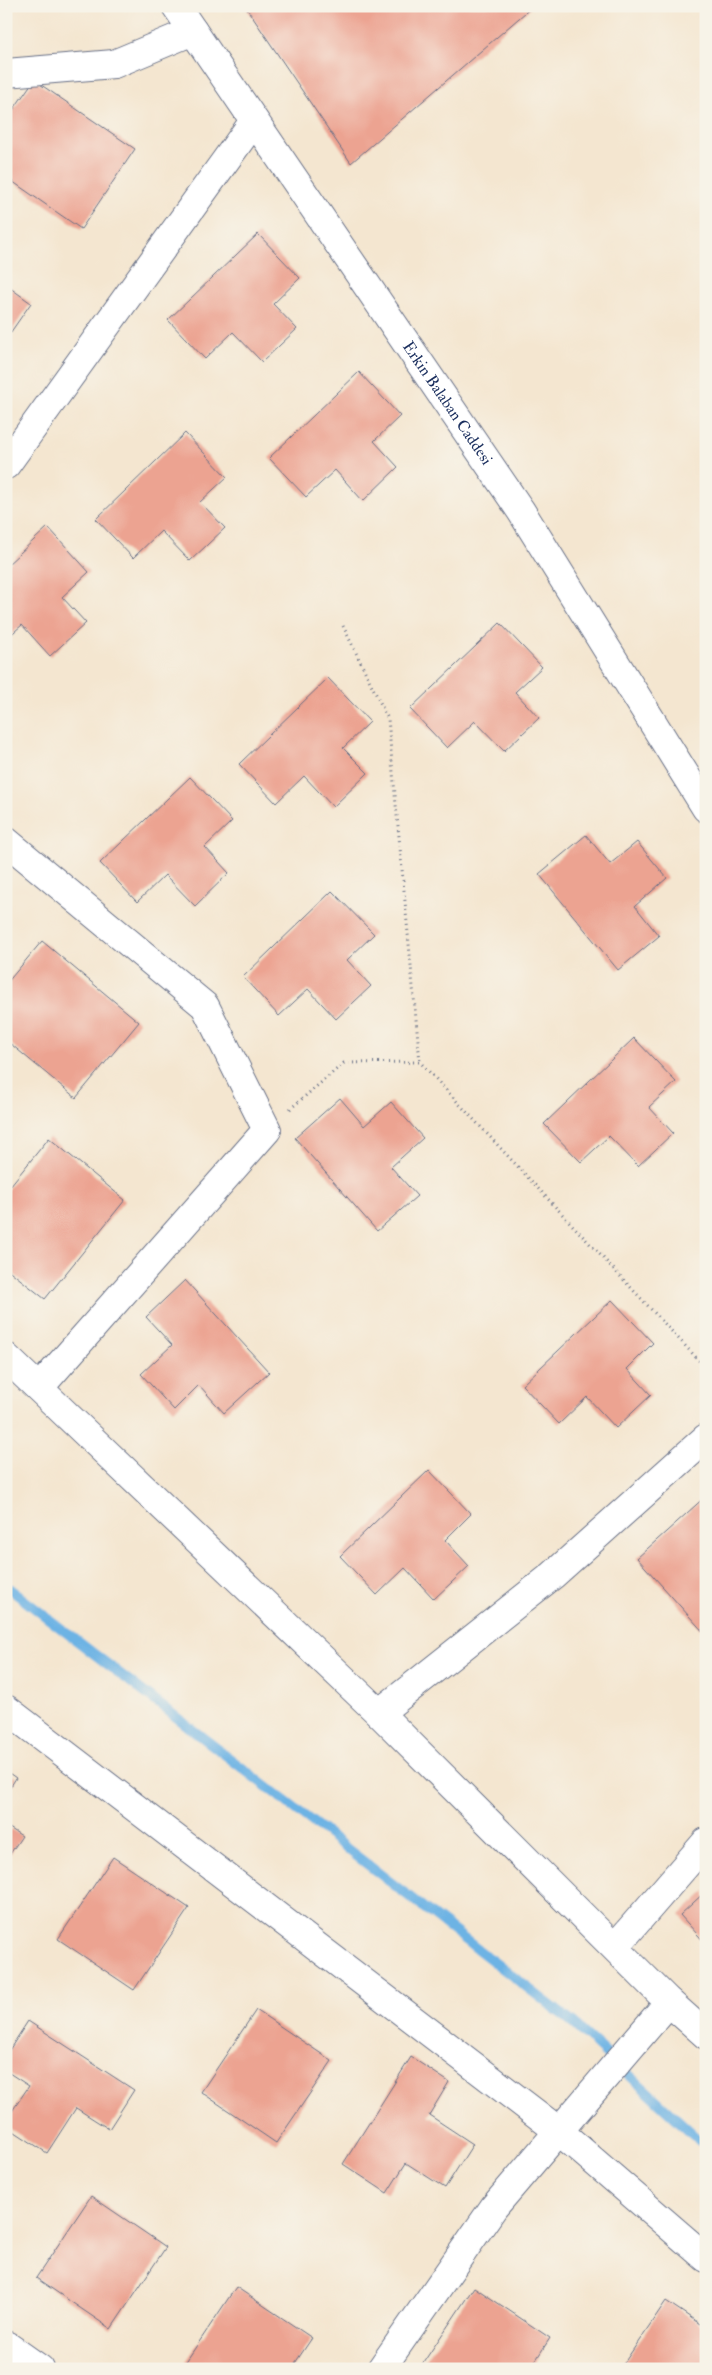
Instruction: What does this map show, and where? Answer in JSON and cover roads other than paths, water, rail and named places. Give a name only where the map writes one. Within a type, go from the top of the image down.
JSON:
[{"type":"street","name":"Erkin Balaban Caddesi","points":[[176,6],[520,511],[706,808]]},
{"type":"street","points":[[6,74],[114,64],[193,31]]},
{"type":"street","points":[[6,466],[254,121]]},
{"type":"street","points":[[6,841],[205,1006],[267,1130],[39,1388]]},
{"type":"street","points":[[6,1357],[379,1713],[669,2002],[706,2035]]},
{"type":"street","points":[[379,1713],[553,1575],[706,1438]]},
{"type":"street","points":[[6,1709],[560,2132],[706,2258]]},
{"type":"street","points":[[614,1947],[706,1842]]},
{"type":"street","points":[[381,2369],[494,2208],[669,2002]]},
{"type":"street","points":[[6,2346],[40,2369]]},
{"type":"waterway","points":[[6,1586],[572,2022],[706,2146]]}]
